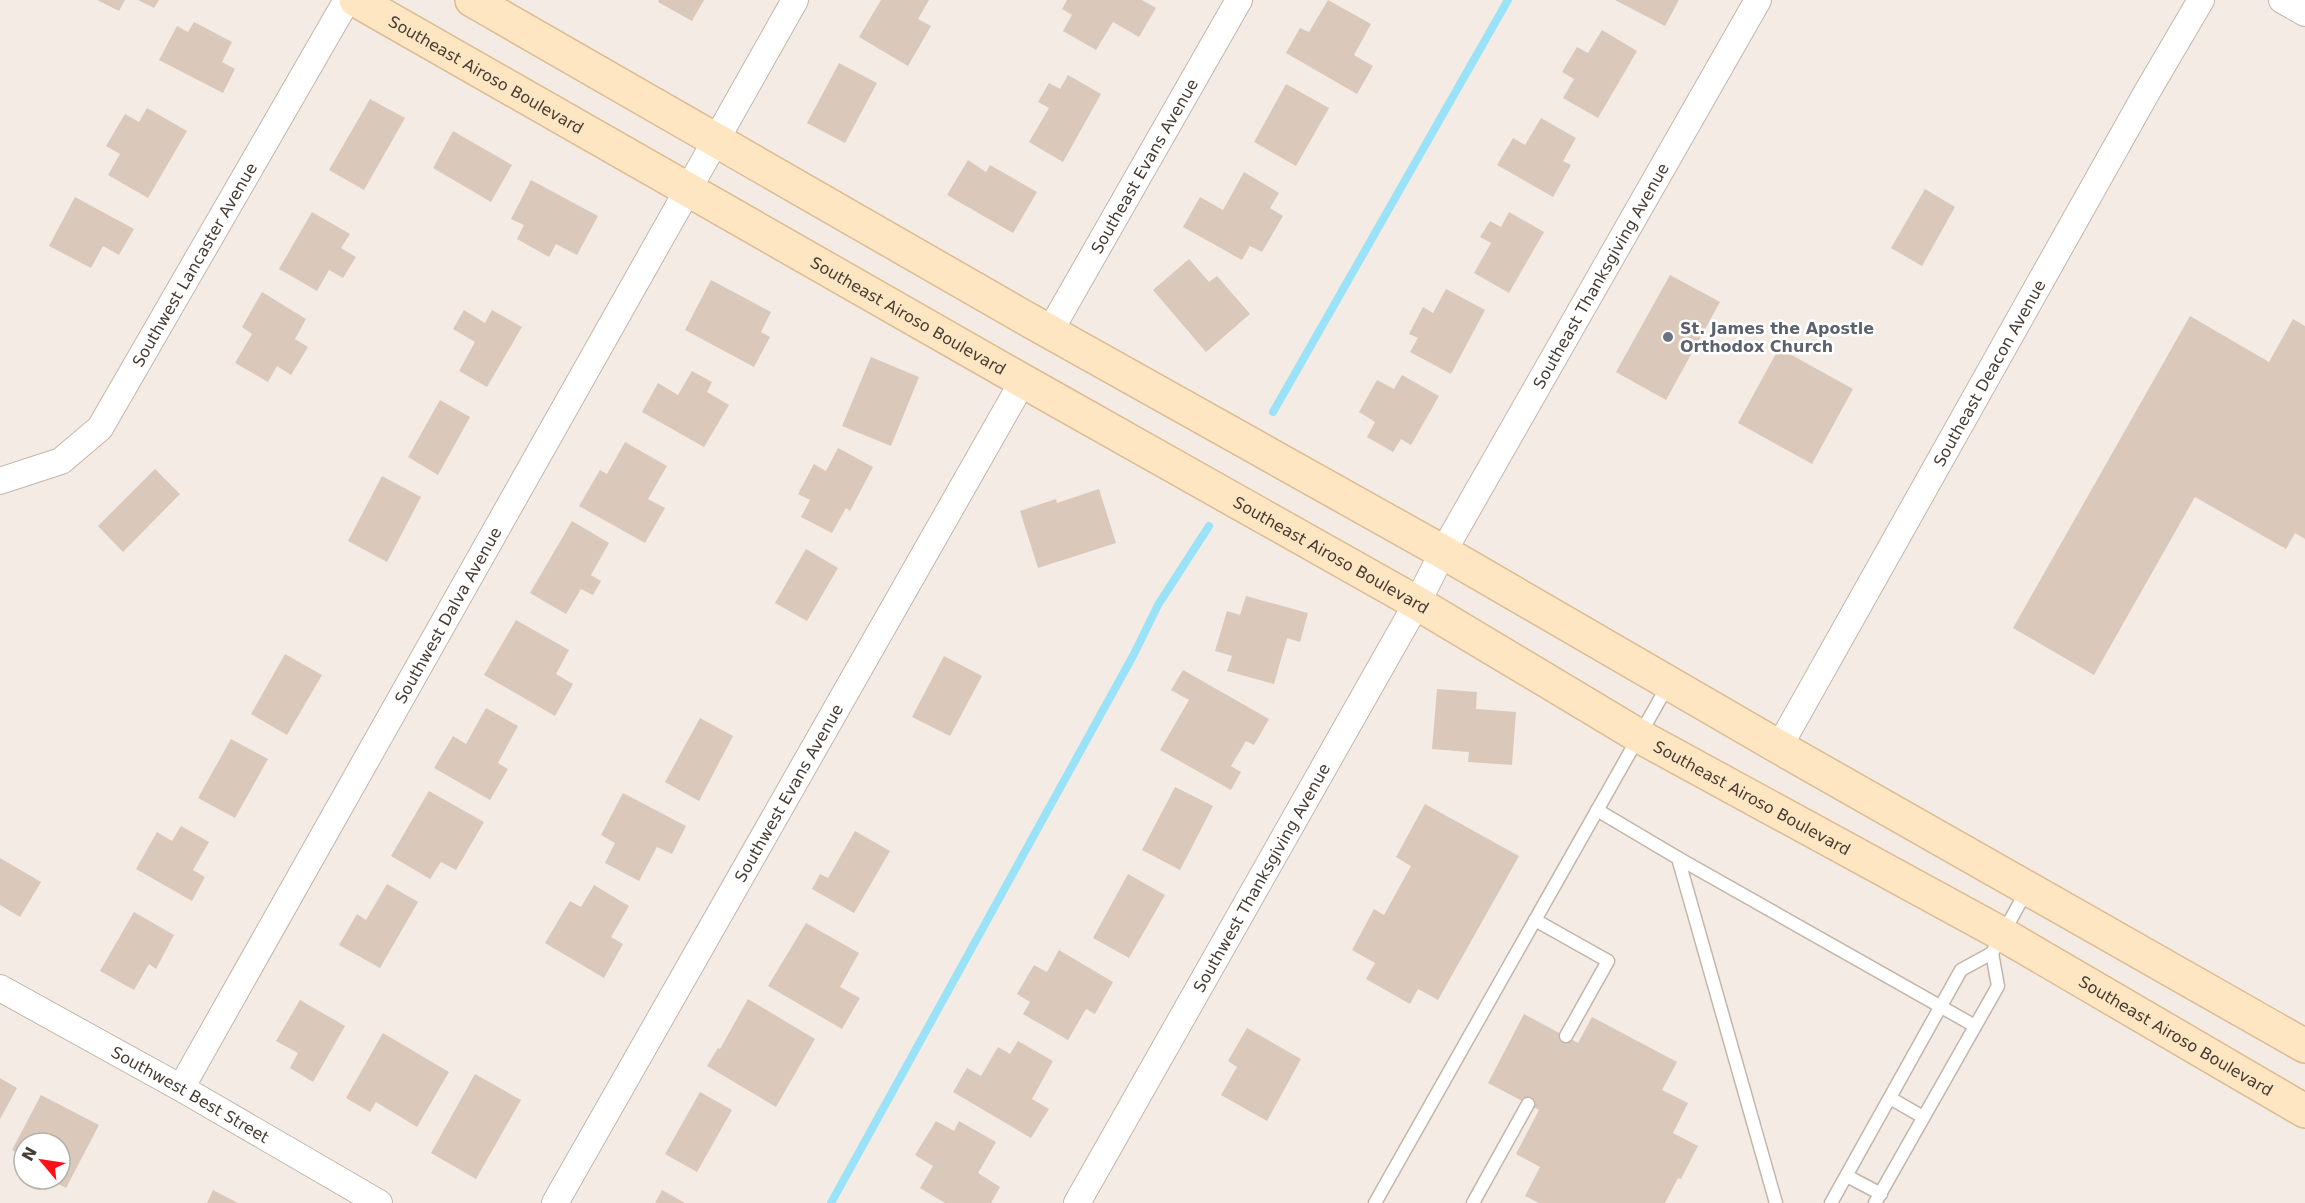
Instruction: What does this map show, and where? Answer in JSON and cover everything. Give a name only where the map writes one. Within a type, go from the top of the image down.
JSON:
[{"type":"main road","name":"Southeast Airoso Boulevard","points":[[356,0],[1416,603],[1639,736],[1997,944],[2305,1111]]},
{"type":"main road","points":[[472,0],[715,141],[1443,552],[2028,890],[2305,1046]]},
{"type":"street","name":"Southwest Lancaster Avenue","points":[[0,481],[61,461],[100,428],[347,0]]},
{"type":"street","name":"Southwest Dalva Avenue","points":[[181,1088],[795,0]]},
{"type":"street","name":"Southeast Evans Avenue","points":[[1050,331],[1239,0]]},
{"type":"street","name":"Southeast Thanksgiving Avenue","points":[[1443,552],[1758,0]]},
{"type":"street","name":"Southeast Deacon Avenue","points":[[1779,747],[2201,0]]},
{"type":"street","points":[[2282,0],[2305,13]]},
{"type":"street","name":"Southwest Evans Avenue","points":[[555,1203],[1023,381]]},
{"type":"street","name":"Southwest Thanksgiving Avenue","points":[[1077,1203],[1443,552]]},
{"type":"street","name":"Southwest Best Street","points":[[0,988],[181,1088],[379,1203]]},
{"type":"lane","points":[[1375,1203],[1669,683]]},
{"type":"lane","points":[[1597,810],[1975,1026]]},
{"type":"lane","points":[[1678,858],[1776,1203]]},
{"type":"lane","points":[[1832,1203],[1961,970],[1997,944],[2028,890]]},
{"type":"lane","points":[[1535,920],[1608,961],[1566,1036]]},
{"type":"lane","points":[[1847,1176],[1878,1199],[1998,986],[1997,944]]},
{"type":"lane","points":[[1890,1098],[1923,1117]]},
{"type":"lane","points":[[1473,1203],[1528,1104]]},
{"type":"building","points":[[97,0],[125,0],[119,11]]},
{"type":"building","points":[[138,0],[159,0],[154,8]]},
{"type":"building","points":[[659,0],[704,0],[692,21],[658,2]]},
{"type":"building","points":[[881,0],[929,0],[918,19],[931,26],[908,66],[859,37]]},
{"type":"building","points":[[1067,0],[1142,0],[1156,8],[1139,37],[1113,22],[1096,50],[1063,31],[1072,15],[1062,9]]},
{"type":"building","points":[[1328,0],[1371,24],[1354,55],[1373,66],[1357,94],[1286,53],[1300,28],[1309,32]]},
{"type":"building","points":[[1615,0],[1679,0],[1665,26]]},
{"type":"building","points":[[194,22],[232,42],[222,62],[235,69],[223,93],[159,60],[177,26],[188,32]]},
{"type":"building","points":[[1602,30],[1637,51],[1598,118],[1563,98],[1574,79],[1562,72],[1577,47],[1588,53]]},
{"type":"building","points":[[839,63],[877,83],[845,143],[807,123]]},
{"type":"building","points":[[1068,75],[1101,94],[1063,162],[1029,142],[1049,108],[1038,102],[1049,83],[1060,89]]},
{"type":"building","points":[[1286,84],[1329,108],[1296,166],[1254,142]]},
{"type":"building","points":[[370,99],[405,118],[364,190],[329,170]]},
{"type":"building","points":[[147,108],[187,131],[148,198],[108,175],[120,154],[106,146],[125,114],[139,122]]},
{"type":"building","points":[[1541,118],[1576,138],[1563,161],[1571,165],[1553,197],[1497,165],[1513,138],[1525,145]]},
{"type":"building","points":[[453,131],[512,165],[491,202],[433,168]]},
{"type":"building","points":[[968,160],[986,172],[990,165],[1037,192],[1013,233],[947,195]]},
{"type":"building","points":[[1244,172],[1279,193],[1270,208],[1283,216],[1262,252],[1250,246],[1242,260],[1183,227],[1200,197],[1223,210]]},
{"type":"building","points":[[531,180],[598,216],[577,255],[556,244],[549,257],[517,239],[524,225],[511,219]]},
{"type":"building","points":[[1925,189],[1955,207],[1922,266],[1891,248]]},
{"type":"building","points":[[75,197],[134,229],[119,255],[103,246],[91,268],[49,246]]},
{"type":"building","points":[[312,212],[350,234],[341,248],[356,257],[343,278],[329,270],[317,291],[279,269]]},
{"type":"building","points":[[1509,212],[1544,232],[1509,293],[1474,273],[1491,243],[1480,237],[1490,221],[1501,227]]},
{"type":"building","points":[[1189,259],[1209,282],[1217,276],[1250,314],[1206,352],[1153,290]]},
{"type":"building","name":"St. James the Apostle Orthodox Church","points":[[1670,275],[1720,302],[1666,400],[1616,372]]},
{"type":"building","points":[[711,280],[771,312],[761,332],[770,337],[754,367],[685,330]]},
{"type":"building","points":[[1446,289],[1485,310],[1451,374],[1410,352],[1418,338],[1409,334],[1423,307],[1433,313]]},
{"type":"building","points":[[262,292],[306,319],[295,339],[308,347],[291,375],[277,366],[268,382],[235,363],[252,334],[242,327]]},
{"type":"building","points":[[464,310],[485,323],[492,310],[522,327],[487,387],[459,371],[475,342],[453,329]]},
{"type":"building","points":[[2190,316],[2269,362],[2293,319],[2305,326],[2305,539],[2295,533],[2286,549],[2195,497],[2094,675],[2013,628]]},
{"type":"building","points":[[1779,348],[1853,389],[1812,464],[1738,423]]},
{"type":"building","points":[[871,357],[919,377],[891,446],[842,426]]},
{"type":"building","points":[[692,371],[712,382],[707,392],[729,405],[704,447],[642,412],[658,383],[678,395]]},
{"type":"building","points":[[1402,375],[1439,396],[1411,445],[1401,439],[1393,452],[1367,437],[1375,422],[1359,412],[1377,380],[1394,389]]},
{"type":"building","points":[[440,400],[470,417],[438,475],[408,457]]},
{"type":"building","points":[[625,442],[667,466],[648,499],[665,508],[645,543],[579,506],[600,470],[607,474]]},
{"type":"building","points":[[838,448],[873,467],[850,511],[846,508],[832,533],[801,517],[810,500],[798,494],[814,464],[826,471]]},
{"type":"building","points":[[155,469],[180,494],[123,552],[98,526]]},
{"type":"building","points":[[382,476],[421,497],[387,562],[348,541]]},
{"type":"building","points":[[1099,489],[1116,543],[1038,568],[1020,511],[1056,499],[1057,503]]},
{"type":"building","points":[[572,521],[609,543],[591,575],[601,581],[593,595],[581,589],[566,614],[530,593]]},
{"type":"building","points":[[806,549],[838,568],[807,621],[775,603]]},
{"type":"building","points":[[1246,596],[1308,613],[1300,642],[1287,638],[1274,684],[1227,671],[1232,656],[1215,651],[1227,611],[1240,615]]},
{"type":"building","points":[[516,620],[569,650],[556,674],[573,684],[555,716],[484,675]]},
{"type":"building","points":[[285,654],[322,675],[287,735],[251,714]]},
{"type":"building","points":[[944,656],[982,676],[950,736],[912,717]]},
{"type":"building","points":[[1183,670],[1269,719],[1254,745],[1246,741],[1231,766],[1241,772],[1231,790],[1160,750],[1189,700],[1171,690]]},
{"type":"building","points":[[1437,689],[1477,692],[1476,709],[1516,712],[1512,765],[1468,762],[1469,752],[1432,749]]},
{"type":"building","points":[[486,708],[518,726],[498,763],[508,769],[490,800],[434,768],[453,736],[466,744]]},
{"type":"building","points":[[700,718],[733,736],[699,801],[665,782]]},
{"type":"building","points":[[231,739],[268,759],[235,818],[198,798]]},
{"type":"building","points":[[1175,787],[1213,806],[1180,870],[1142,850]]},
{"type":"building","points":[[429,791],[484,822],[456,870],[441,862],[430,879],[391,856]]},
{"type":"building","points":[[623,793],[686,826],[672,854],[657,847],[639,881],[605,863],[615,843],[601,835]]},
{"type":"building","points":[[1425,804],[1519,856],[1438,1000],[1418,989],[1410,1004],[1366,979],[1375,963],[1352,950],[1374,909],[1384,915],[1411,866],[1396,857]]},
{"type":"building","points":[[181,826],[209,842],[193,870],[205,877],[192,901],[136,869],[157,832],[172,841]]},
{"type":"building","points":[[855,831],[890,851],[854,913],[812,889],[820,874],[828,878]]},
{"type":"building","points":[[0,858],[41,882],[20,917],[0,905]]},
{"type":"building","points":[[1128,874],[1165,895],[1129,958],[1093,938]]},
{"type":"building","points":[[387,884],[418,902],[380,968],[339,945],[357,914],[366,920]]},
{"type":"building","points":[[594,885],[629,906],[611,937],[623,944],[604,978],[545,943],[570,901],[581,907]]},
{"type":"building","points":[[134,912],[174,935],[156,969],[149,964],[134,990],[100,971]]},
{"type":"building","points":[[806,923],[859,953],[840,987],[860,998],[842,1029],[768,986]]},
{"type":"building","points":[[1059,950],[1113,982],[1095,1014],[1086,1009],[1068,1040],[1023,1014],[1030,1002],[1017,994],[1034,965],[1047,972]]},
{"type":"building","points":[[748,999],[815,1039],[776,1107],[707,1066],[718,1048],[720,1049]]},
{"type":"building","points":[[300,1000],[345,1026],[313,1082],[290,1068],[298,1053],[276,1041]]},
{"type":"building","points":[[1524,1014],[1578,1043],[1592,1017],[1677,1062],[1662,1090],[1688,1103],[1673,1133],[1698,1146],[1681,1179],[1678,1178],[1665,1203],[1539,1203],[1525,1196],[1540,1167],[1516,1154],[1539,1110],[1488,1083]]},
{"type":"building","points":[[1247,1028],[1301,1059],[1267,1121],[1221,1095],[1237,1067],[1228,1061]]},
{"type":"building","points":[[383,1033],[449,1072],[417,1127],[376,1102],[370,1112],[346,1098]]},
{"type":"building","points":[[1018,1041],[1053,1061],[1032,1099],[1049,1109],[1031,1138],[953,1092],[967,1068],[981,1076],[998,1047],[1010,1054]]},
{"type":"building","points":[[475,1074],[521,1100],[476,1179],[431,1153]]},
{"type":"building","points":[[0,1078],[17,1088],[0,1119]]},
{"type":"building","points":[[700,1092],[732,1110],[697,1172],[665,1154]]},
{"type":"building","points":[[41,1095],[99,1125],[72,1177],[72,1131],[22,1131]]},
{"type":"building","points":[[936,1121],[954,1131],[959,1121],[996,1142],[978,1173],[1000,1187],[991,1203],[945,1203],[920,1188],[933,1166],[915,1155]]},
{"type":"building","points":[[213,1190],[238,1203],[207,1203]]},
{"type":"building","points":[[662,1190],[685,1203],[655,1203]]},
{"type":"waterway","points":[[1273,412],[1508,0]]},
{"type":"waterway","points":[[831,1203],[1134,654],[1158,605],[1209,526]]},
{"type":"place","name":"St. James the Apostle Orthodox Church","points":[[1668,337]]}]
